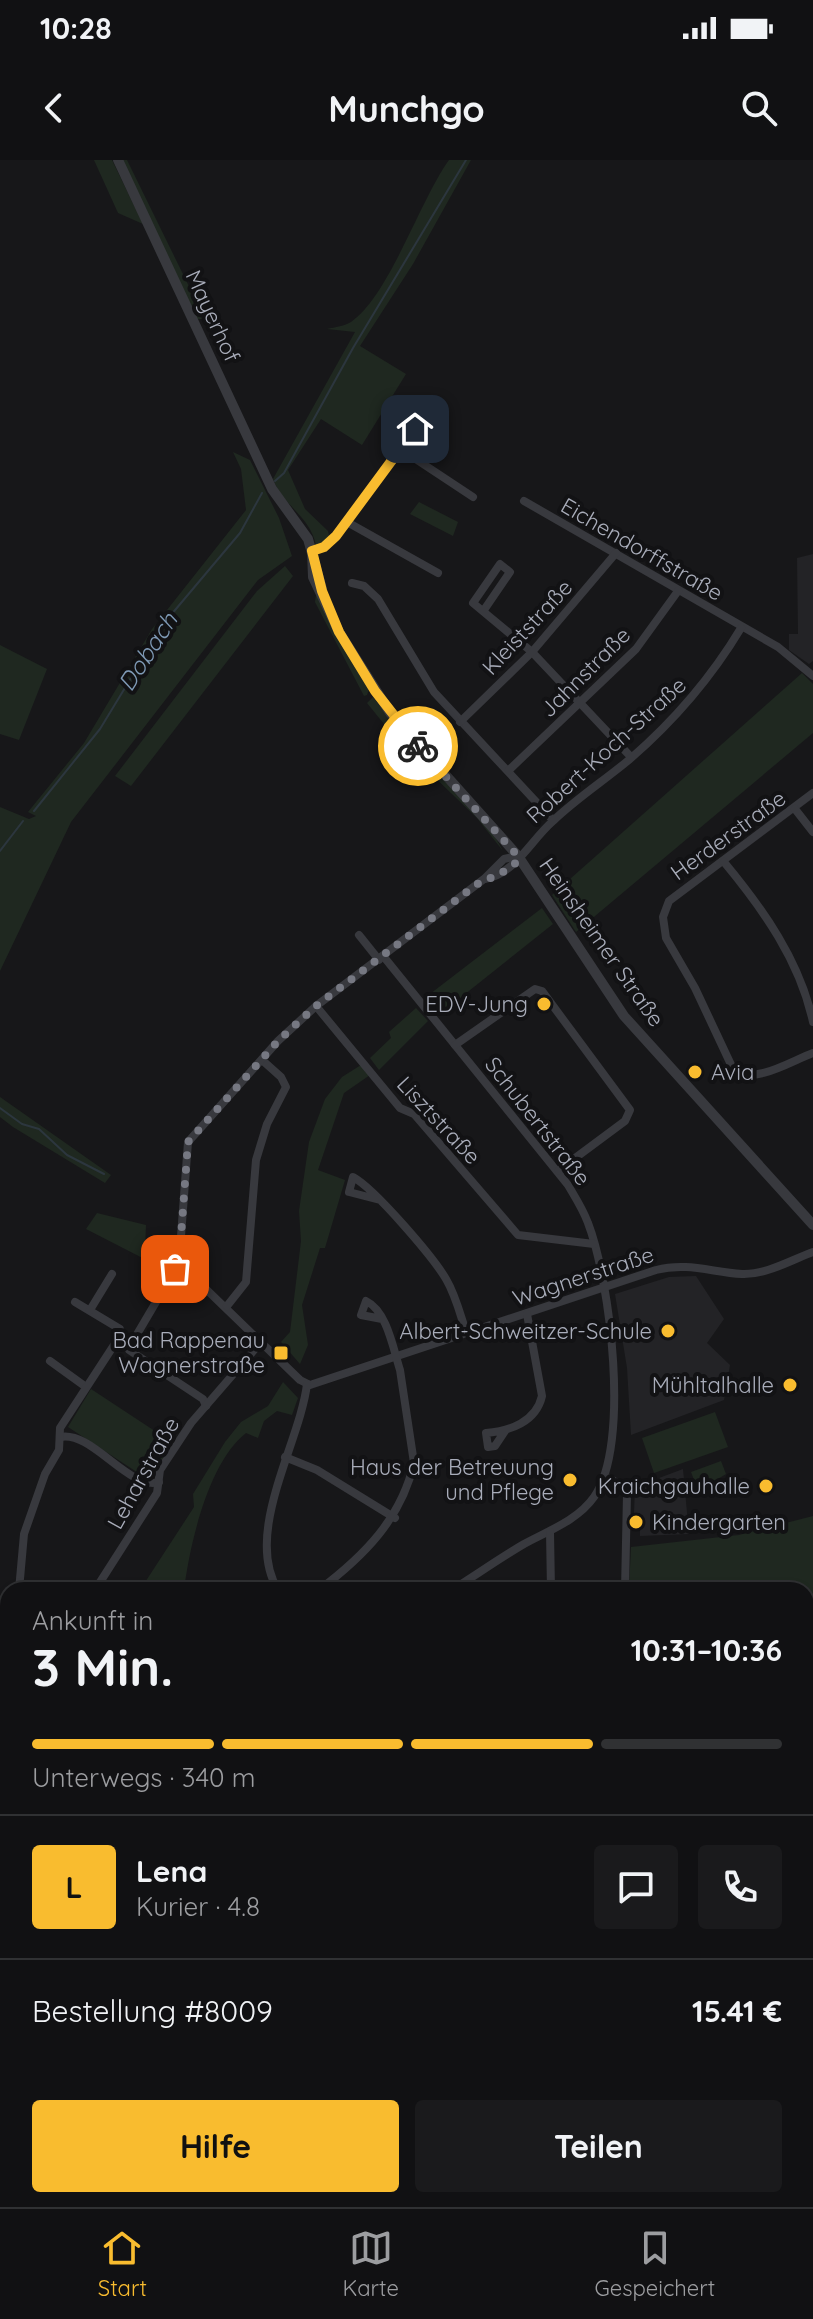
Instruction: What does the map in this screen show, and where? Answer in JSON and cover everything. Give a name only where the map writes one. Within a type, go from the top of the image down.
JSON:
[{"type":"street","name":"Mayerhof","points":[[118,160],[272,489]]},
{"type":"street","points":[[312,551],[324,547],[347,522],[415,429]]},
{"type":"street","points":[[402,450],[473,497]]},
{"type":"street","name":"Heinsheimer Straße","points":[[272,489],[302,527],[312,551],[313,577],[339,632],[391,714],[518,856],[624,1016],[813,1225]]},
{"type":"street","name":"Eichendorffstraße","points":[[524,501],[778,647],[813,676]]},
{"type":"street","points":[[347,522],[438,573]]},
{"type":"street","name":"Kleiststraße","points":[[460,722],[532,652],[616,553]]},
{"type":"street","points":[[484,610],[510,572],[500,564],[473,603],[532,652],[631,757]]},
{"type":"street","points":[[352,583],[364,586],[378,599],[434,692],[553,820]]},
{"type":"street","name":"Jahnstraße","points":[[509,770],[636,649],[678,591]]},
{"type":"street","name":"Robert-Koch-Straße","points":[[179,1263],[188,1142],[316,1006],[484,879],[511,868],[518,856],[553,820],[631,757],[690,702],[741,628]]},
{"type":"street","name":"Herderstraße","points":[[813,793],[669,901],[663,925],[666,938],[695,988],[730,1066],[742,1075],[760,1074],[813,1053]]},
{"type":"street","points":[[795,809],[813,832]]},
{"type":"street","points":[[724,862],[760,905],[794,964],[813,1022]]},
{"type":"street","name":"Schubertstraße","points":[[359,935],[559,1170],[584,1213],[594,1244],[610,1326],[615,1414],[605,1476]]},
{"type":"street","points":[[455,1045],[535,989],[542,991],[630,1110],[625,1121],[559,1170]]},
{"type":"street","name":"Lisztstraße","points":[[316,1006],[400,1108],[414,1114],[518,1235],[594,1244]]},
{"type":"street","points":[[227,1306],[246,1282],[256,1160],[267,1124],[286,1087],[281,1077],[262,1060]]},
{"type":"street","points":[[380,1200],[444,1275],[456,1298],[466,1332]]},
{"type":"street","name":"Wagnerstraße","points":[[307,1384],[396,1358],[602,1288],[680,1266],[756,1273],[813,1252]]},
{"type":"street","points":[[20,1582],[24,1534],[45,1474],[59,1450],[60,1428],[116,1342],[136,1336],[179,1263],[307,1384],[285,1457],[269,1530],[270,1575],[274,1582]]},
{"type":"street","points":[[90,1310],[112,1274]]},
{"type":"street","points":[[75,1302],[120,1329],[129,1350],[203,1399],[206,1406]]},
{"type":"street","points":[[505,1431],[534,1413],[542,1396],[527,1314]]},
{"type":"street","points":[[328,1582],[370,1546],[395,1518],[414,1463],[396,1358],[382,1319]]},
{"type":"street","name":"Leharstraße","points":[[100,1582],[157,1493],[160,1470],[197,1414],[261,1342]]},
{"type":"street","points":[[50,1361],[86,1387]]},
{"type":"street","points":[[60,1437],[76,1438],[145,1482],[159,1482]]},
{"type":"street","points":[[285,1457],[317,1470],[395,1518]]},
{"type":"street","points":[[466,1582],[525,1544],[550,1532],[593,1499],[605,1476],[623,1486],[627,1494],[625,1582]]},
{"type":"street","points":[[550,1532],[551,1582]]},
{"type":"shaded area","points":[[94,160],[112,160],[143,224],[118,213]]},
{"type":"shaded area","points":[[121,160],[127,160],[205,319],[197,319]]},
{"type":"shaded area","points":[[449,160],[471,160],[413,264],[360,346],[406,374],[362,445],[321,419],[288,470],[305,509],[328,531],[330,540],[316,545],[308,526],[283,497],[273,479],[355,332],[327,329],[351,322],[378,291]]},
{"type":"shaded area","points":[[233,452],[250,460],[279,518],[292,556],[258,580],[71,822],[0,971],[0,807],[29,819],[36,816],[28,812],[84,743],[152,629],[246,510],[241,469]]},
{"type":"shaded area","points":[[419,502],[458,522],[453,536],[410,514]]},
{"type":"shaded area","points":[[813,554],[813,661],[809,664],[789,650],[789,634],[798,634],[797,558]]},
{"type":"shaded area","points":[[285,566],[293,576],[131,786],[115,776],[257,591]]},
{"type":"shaded area","points":[[316,595],[320,596],[369,689],[367,695],[364,696],[315,602]]},
{"type":"shaded area","points":[[0,645],[47,669],[19,740],[0,734]]},
{"type":"shaded area","points":[[802,673],[813,684],[813,733],[576,932],[552,895]]},
{"type":"shaded area","points":[[373,697],[404,736],[493,833],[503,851],[477,818],[401,745],[367,703]]},
{"type":"shaded area","points":[[542,908],[553,924],[440,1014],[426,997]]},
{"type":"shaded area","points":[[416,1008],[428,1021],[379,1070],[370,1058],[391,1038],[389,1032]]},
{"type":"shaded area","points":[[361,1065],[370,1075],[344,1093],[318,1170],[345,1180],[325,1248],[320,1248],[302,1305],[308,1345],[300,1364],[281,1342],[290,1332],[301,1241],[299,1211],[309,1142],[325,1099],[342,1077]]},
{"type":"shaded area","points":[[0,1097],[111,1175],[105,1183],[0,1117]]},
{"type":"shaded area","points":[[97,1213],[146,1225],[145,1249],[165,1258],[160,1267],[86,1229]]},
{"type":"shaded area","points":[[696,1276],[724,1319],[707,1343],[730,1365],[724,1400],[631,1435],[627,1368],[615,1294],[669,1277]]},
{"type":"shaded area","points":[[283,1382],[298,1398],[292,1415],[277,1411],[264,1421],[258,1438],[246,1433],[221,1464],[196,1528],[185,1582],[145,1582],[194,1507],[193,1494],[225,1442],[241,1422],[268,1406]]},
{"type":"shaded area","points":[[91,1389],[173,1443],[149,1480],[68,1427]]},
{"type":"shaded area","points":[[715,1412],[728,1447],[654,1473],[642,1438]]},
{"type":"shaded area","points":[[721,1461],[726,1474],[716,1480],[719,1489],[700,1496],[691,1472]]},
{"type":"shaded area","points":[[683,1469],[689,1534],[640,1536],[640,1513],[634,1513],[635,1487]]},
{"type":"shaded area","points":[[813,1516],[813,1582],[629,1582],[631,1547],[739,1535]]},
{"type":"waterway","name":"Dobach","points":[[275,481],[284,473],[353,348],[466,160]]},
{"type":"waterway","name":"Dobach","points":[[34,811],[100,729],[165,622],[240,533],[262,493]]},
{"type":"waterway","name":"Dobach","points":[[0,851],[23,821]]},
{"type":"waterway","points":[[0,1108],[22,1124],[39,1129],[67,1155],[104,1174]]},
{"type":"way so far","points":[[175,1269],[179,1263],[188,1142],[278,1041],[316,1006],[484,879],[496,877],[517,862],[518,856],[418,746]]},
{"type":"place","name":"EDV-Jung","points":[[544,1004]]},
{"type":"place","name":"Avia","points":[[695,1072]]},
{"type":"place","name":"Albert-Schweitzer-Schule","points":[[668,1331]]},
{"type":"place","name":"Bad Rappenau Wagnerstraße","points":[[281,1353]]},
{"type":"place","name":"Mühltalhalle","points":[[790,1385]]},
{"type":"place","name":"Haus der Betreuung und Pflege","points":[[570,1480]]},
{"type":"place","name":"Kraichgauhalle","points":[[766,1486]]},
{"type":"place","name":"Kindergarten","points":[[636,1522]]},
{"type":"route","points":[[415,429],[336,536],[324,547],[312,551],[321,577],[322,591],[339,632],[375,691],[418,746]]}]
